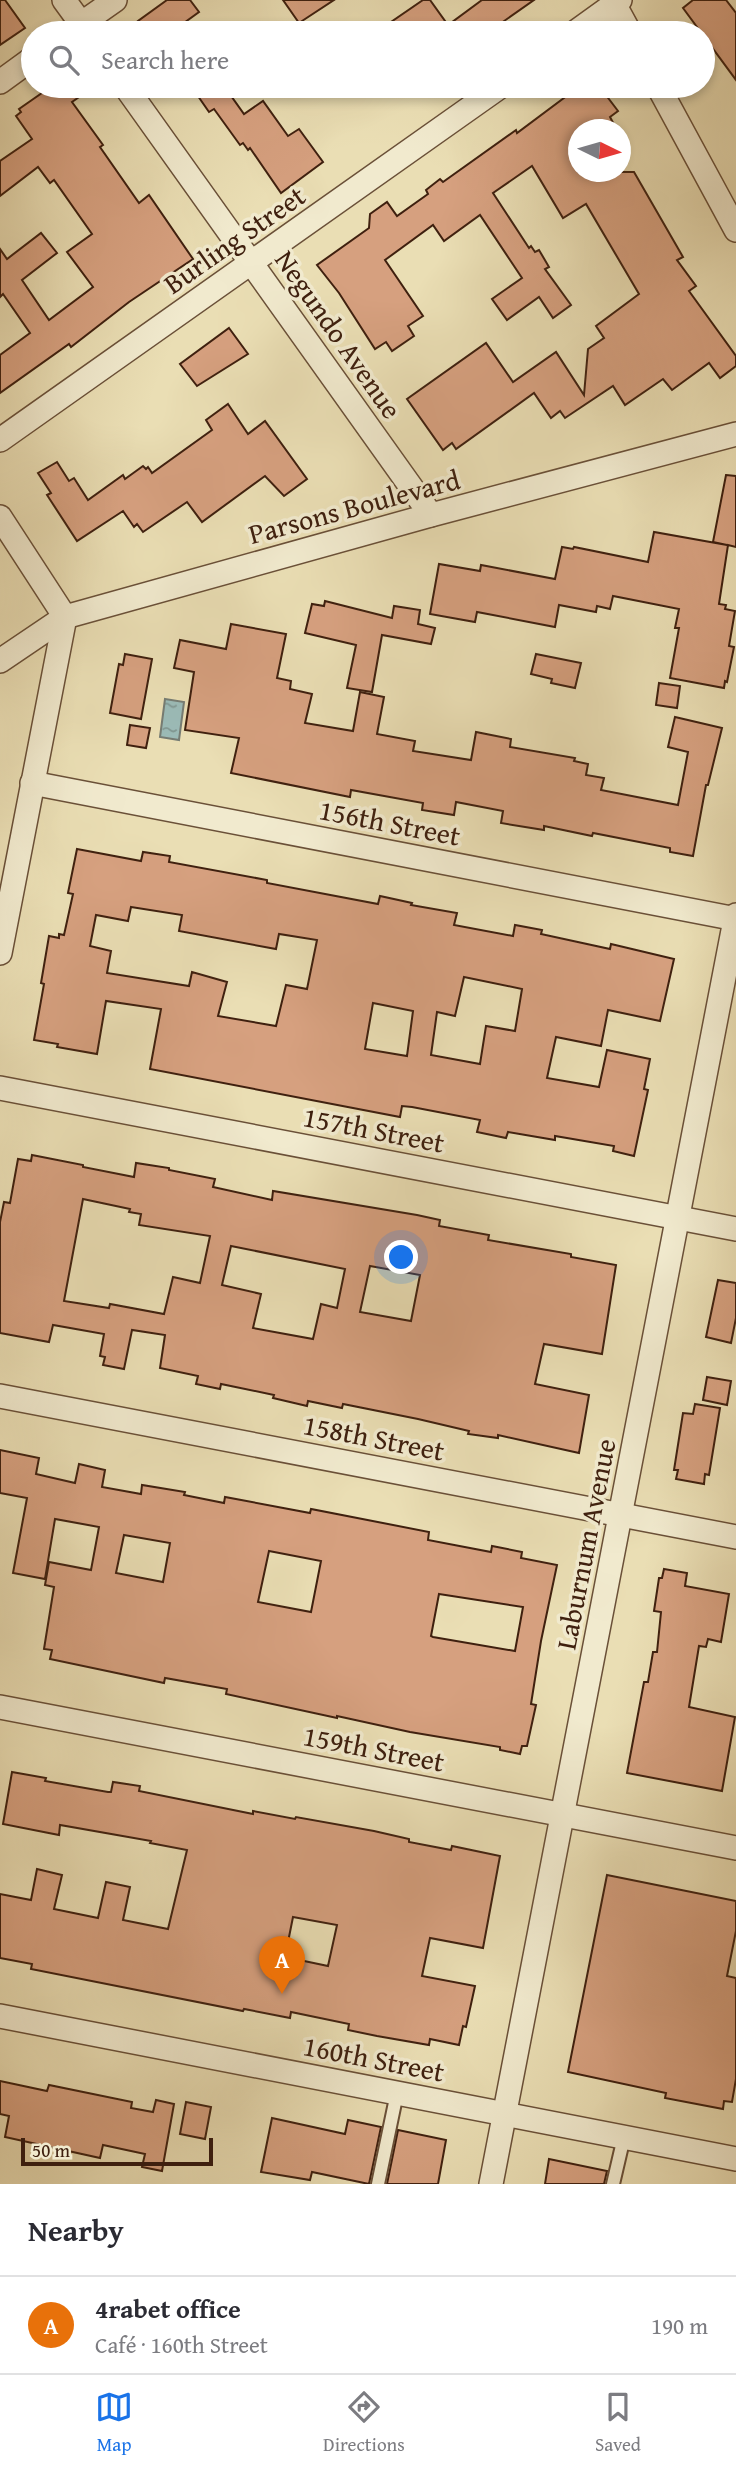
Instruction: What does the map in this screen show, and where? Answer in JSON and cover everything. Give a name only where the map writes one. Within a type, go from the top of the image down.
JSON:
[{"type":"street","points":[[64,0],[74,21]]},
{"type":"street","points":[[90,21],[115,0]]},
{"type":"street","points":[[590,21],[616,1],[625,21]]},
{"type":"street","points":[[0,82],[21,67]]},
{"type":"street","name":"Negundo Avenue","points":[[134,98],[431,515]]},
{"type":"street","name":"Burling Street","points":[[0,440],[483,98]]},
{"type":"street","points":[[664,98],[736,230]]},
{"type":"street","name":"Parsons Boulevard","points":[[0,661],[65,617],[431,515],[736,434]]},
{"type":"street","points":[[0,517],[65,617],[0,953]]},
{"type":"street","name":"156th Street","points":[[32,783],[736,918]]},
{"type":"street","name":"Laburnum Avenue","points":[[491,2184],[736,918]]},
{"type":"street","name":"157th Street","points":[[0,1088],[736,1229]]},
{"type":"street","name":"158th Street","points":[[0,1396],[736,1537]]},
{"type":"street","name":"159th Street","points":[[0,1707],[736,1848]]},
{"type":"street","name":"160th Street","points":[[0,2016],[736,2159]]},
{"type":"lane","points":[[378,2184],[397,2093]]},
{"type":"lane","points":[[613,2184],[624,2137]]},
{"type":"water","points":[[165,699],[184,702],[179,740],[160,737]]},
{"type":"building","points":[[0,0],[5,0],[21,22],[21,31],[0,45]]},
{"type":"building","points":[[167,0],[190,0],[199,12],[187,21],[138,21]]},
{"type":"building","points":[[283,0],[334,0],[302,21],[298,21]]},
{"type":"building","points":[[423,0],[430,0],[445,21],[392,21]]},
{"type":"building","points":[[482,0],[534,0],[504,21],[453,21]]},
{"type":"building","points":[[693,0],[726,0],[736,13],[736,80],[715,51],[715,21],[693,21],[683,8]]},
{"type":"building","points":[[35,98],[78,98],[72,102],[139,203],[149,195],[193,259],[129,302],[71,347],[69,344],[0,393],[0,355],[30,333],[3,294],[0,297],[0,249],[7,259],[41,233],[57,253],[22,280],[49,320],[93,287],[67,252],[92,234],[54,180],[50,183],[38,167],[0,196],[0,161],[32,139],[16,116],[21,112],[19,109]]},
{"type":"building","points":[[199,98],[233,98],[244,114],[263,101],[288,136],[299,129],[323,162],[281,193],[250,148],[248,150],[243,143],[240,145],[214,109],[209,112]]},
{"type":"building","points":[[564,98],[608,98],[618,111],[610,117],[611,119],[568,119],[568,182],[631,182],[631,172],[634,172],[683,257],[677,260],[696,286],[689,291],[736,356],[736,366],[720,378],[709,363],[672,390],[663,379],[625,405],[613,386],[565,418],[560,411],[551,418],[534,393],[456,449],[452,443],[443,450],[407,399],[486,343],[513,382],[556,352],[584,395],[588,349],[604,338],[596,326],[639,294],[586,204],[563,218],[532,166],[493,193],[529,248],[531,246],[535,252],[539,250],[549,267],[545,269],[571,305],[553,318],[539,297],[507,320],[492,299],[522,278],[480,215],[444,241],[433,225],[385,260],[423,316],[408,326],[414,336],[392,351],[386,342],[375,349],[339,293],[317,265],[369,228],[370,214],[387,202],[397,216],[428,194],[426,190],[440,179],[443,182],[516,130],[517,133]]},
{"type":"building","points":[[229,328],[248,354],[197,386],[180,364]]},
{"type":"building","points":[[228,404],[248,434],[265,421],[307,479],[284,496],[265,476],[202,522],[187,502],[143,532],[137,524],[134,527],[123,511],[77,541],[47,495],[51,493],[38,473],[57,462],[69,481],[74,478],[88,500],[123,475],[125,479],[143,466],[146,469],[148,467],[152,473],[212,430],[206,420]]},
{"type":"building","points":[[726,475],[736,476],[736,547],[728,545],[719,604],[726,605],[725,609],[735,611],[729,646],[734,647],[724,688],[670,678],[679,628],[675,628],[679,609],[613,596],[610,609],[597,606],[596,612],[559,605],[555,627],[477,612],[475,622],[430,614],[439,564],[480,571],[481,565],[555,579],[562,547],[648,562],[654,532],[727,545],[713,542]]},
{"type":"building","points":[[325,601],[392,618],[394,606],[420,610],[418,624],[435,628],[431,644],[382,635],[372,692],[347,688],[356,645],[305,633],[312,604],[324,606]]},
{"type":"building","points":[[231,624],[286,634],[277,678],[291,681],[290,689],[312,694],[305,723],[353,731],[360,692],[384,697],[377,734],[415,741],[413,751],[471,760],[476,732],[511,739],[510,747],[575,758],[574,761],[588,764],[586,775],[604,778],[601,790],[678,805],[688,752],[668,747],[675,717],[722,728],[706,785],[693,856],[670,852],[670,848],[593,833],[592,836],[544,826],[544,830],[501,823],[503,811],[456,802],[454,815],[422,810],[423,803],[351,790],[350,797],[231,773],[239,738],[185,730],[194,672],[174,668],[180,640],[226,649]]},
{"type":"building","points":[[125,654],[152,659],[141,719],[110,713],[119,664],[123,665]]},
{"type":"building","points":[[536,654],[581,663],[575,688],[551,683],[552,679],[531,674]]},
{"type":"building","points":[[659,683],[680,686],[677,708],[656,705]]},
{"type":"building","points":[[130,725],[150,728],[146,748],[127,745]]},
{"type":"building","points":[[77,849],[141,861],[143,852],[170,856],[169,862],[267,880],[267,883],[378,904],[380,896],[412,903],[411,905],[457,913],[454,925],[513,936],[515,925],[542,930],[541,934],[610,949],[611,944],[674,959],[660,1021],[608,1010],[601,1046],[556,1037],[547,1078],[599,1087],[607,1050],[650,1059],[644,1089],[648,1090],[634,1156],[613,1151],[614,1146],[555,1136],[555,1140],[508,1132],[506,1138],[477,1132],[480,1120],[412,1107],[402,1106],[400,1117],[150,1069],[161,1009],[106,1001],[97,1054],[34,1040],[49,936],[59,938],[59,934],[64,935],[73,894],[68,893]],"holes":[[[131,907],[182,915],[179,931],[276,949],[279,934],[317,940],[307,989],[286,985],[276,1026],[218,1016],[227,982],[192,972],[189,986],[107,973],[111,951],[90,946],[96,915],[128,921]],[[464,977],[522,989],[515,1031],[486,1026],[480,1064],[431,1055],[437,1012],[455,1016]],[[373,1003],[413,1011],[407,1056],[365,1049]]]},
{"type":"building","points":[[32,1155],[134,1177],[136,1163],[169,1168],[215,1179],[213,1187],[272,1200],[273,1191],[417,1215],[440,1220],[439,1226],[489,1235],[488,1240],[571,1254],[571,1257],[616,1265],[602,1354],[544,1344],[535,1384],[589,1395],[579,1453],[498,1435],[498,1438],[468,1434],[469,1431],[343,1404],[342,1408],[308,1401],[307,1406],[273,1398],[274,1395],[221,1384],[220,1389],[196,1384],[198,1376],[160,1368],[165,1335],[132,1330],[124,1369],[103,1365],[105,1357],[100,1356],[104,1334],[53,1325],[49,1342],[0,1333],[0,1222],[4,1202],[10,1203],[18,1159],[31,1161]],"holes":[[[83,1199],[141,1214],[139,1225],[210,1236],[200,1283],[173,1277],[164,1314],[110,1304],[109,1308],[64,1301]],[[231,1246],[345,1269],[337,1308],[321,1304],[313,1339],[253,1328],[261,1294],[222,1285]],[[370,1266],[420,1275],[411,1321],[360,1312]]]},
{"type":"building","points":[[718,1280],[736,1283],[736,1318],[731,1343],[706,1337]]},
{"type":"building","points":[[707,1377],[731,1381],[727,1405],[703,1400]]},
{"type":"building","points":[[695,1404],[720,1408],[709,1475],[705,1474],[704,1484],[676,1479],[678,1470],[674,1470],[683,1413],[693,1414]]},
{"type":"building","points":[[0,1450],[39,1458],[36,1474],[75,1483],[79,1464],[105,1470],[102,1487],[141,1494],[142,1485],[185,1492],[184,1495],[224,1503],[225,1497],[310,1513],[311,1509],[429,1532],[428,1540],[491,1552],[492,1546],[522,1552],[521,1558],[557,1565],[541,1641],[531,1704],[536,1705],[527,1746],[522,1746],[520,1754],[500,1750],[500,1747],[337,1718],[226,1694],[227,1689],[165,1678],[164,1683],[50,1659],[52,1650],[44,1649],[54,1587],[45,1585],[49,1562],[91,1570],[99,1527],[55,1519],[45,1579],[13,1573],[27,1498],[0,1493]],"holes":[[[124,1535],[170,1543],[163,1582],[116,1573]],[[269,1551],[321,1561],[311,1612],[258,1602]],[[439,1594],[523,1607],[515,1651],[431,1636]]]},
{"type":"building","points":[[664,1569],[687,1573],[685,1586],[729,1594],[721,1642],[708,1639],[706,1647],[699,1646],[689,1707],[735,1717],[722,1791],[627,1773],[644,1682],[648,1682],[653,1652],[657,1652],[661,1612],[654,1611],[659,1578],[662,1578]]},
{"type":"building","points":[[12,1772],[108,1792],[111,1792],[113,1782],[140,1786],[139,1791],[253,1814],[253,1811],[295,1819],[296,1817],[374,1831],[409,1839],[409,1842],[451,1850],[452,1846],[500,1856],[483,1948],[430,1938],[422,1976],[475,1986],[459,2045],[430,2039],[429,2045],[377,2036],[348,2030],[349,2024],[291,2012],[290,2018],[244,2009],[243,2011],[31,1969],[32,1964],[0,1958],[0,1894],[31,1900],[37,1869],[62,1875],[54,1909],[98,1918],[106,1882],[130,1887],[123,1920],[168,1929],[187,1850],[60,1825],[59,1835],[3,1824]],"holes":[[[293,1917],[337,1925],[328,1966],[285,1957]]]},
{"type":"building","points":[[607,1875],[736,1901],[736,1931],[727,1976],[736,1978],[736,2079],[732,2102],[724,2101],[723,2109],[665,2098],[666,2093],[568,2072]]},
{"type":"building","points":[[0,2081],[47,2091],[49,2085],[132,2102],[131,2108],[153,2112],[156,2100],[174,2104],[162,2171],[142,2167],[145,2154],[103,2145],[100,2158],[5,2137],[9,2116],[0,2114]]},
{"type":"building","points":[[186,2102],[211,2107],[205,2139],[180,2134]]},
{"type":"building","points":[[272,2118],[345,2134],[348,2120],[381,2127],[369,2184],[312,2172],[310,2180],[261,2172]]},
{"type":"building","points":[[398,2130],[446,2140],[438,2184],[387,2184]]},
{"type":"building","points":[[549,2159],[607,2171],[604,2184],[545,2184]]},
{"type":"place","name":"4rabet office","points":[[282,1994]]}]
